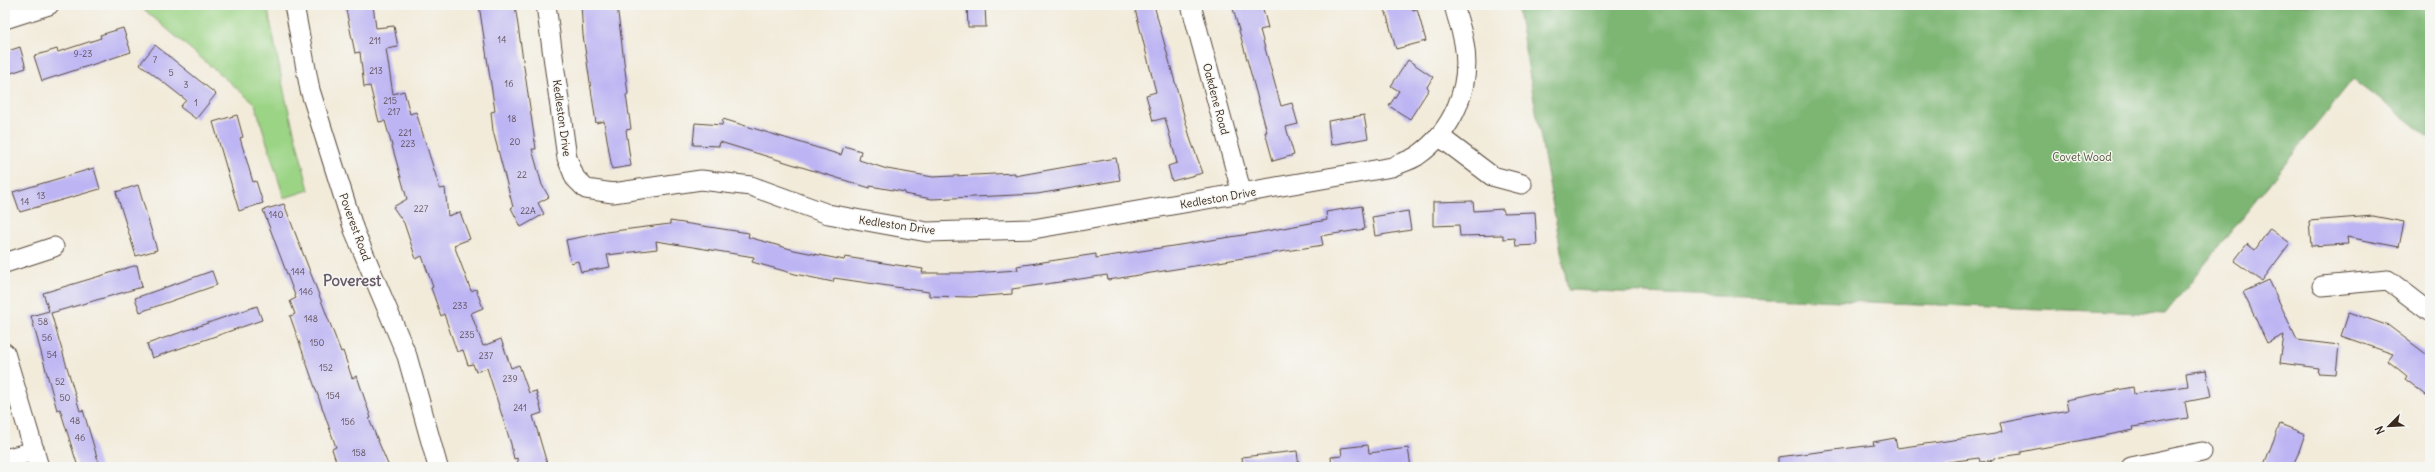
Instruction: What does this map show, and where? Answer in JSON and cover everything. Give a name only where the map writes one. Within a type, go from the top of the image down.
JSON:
[{"type":"street","points":[[5,19],[49,5]]},
{"type":"street","name":"Poverest Road","points":[[294,5],[310,90],[354,230],[407,356],[438,467]]},
{"type":"street","name":"Kedleston Drive","points":[[546,5],[567,158],[575,178],[586,189],[613,194],[701,180],[751,186],[828,214],[927,232],[1033,229],[1392,167],[1416,156],[1440,136],[1455,114],[1465,85],[1465,44],[1454,5]]},
{"type":"street","name":"Oakdene Road","points":[[1191,5],[1242,194]]},
{"type":"street","points":[[1440,136],[1492,176],[1522,184]]},
{"type":"street","points":[[5,263],[54,247]]},
{"type":"street","points":[[2322,286],[2388,280],[2430,312]]},
{"type":"street","points":[[5,352],[37,459],[5,459]]},
{"type":"street","points":[[2131,467],[2202,452]]},
{"type":"green space","points":[[139,5],[267,5],[285,96],[309,190],[284,198],[255,104]]},
{"type":"green space","name":"Covet Wood","points":[[1517,5],[2430,5],[2430,138],[2353,79],[2165,314],[1568,290]]},
{"type":"building","points":[[345,5],[373,5],[376,28],[394,26],[398,47],[386,49],[393,94],[404,91],[410,114],[416,112],[440,189],[445,188],[448,216],[460,212],[470,239],[454,245],[471,291],[476,289],[483,308],[471,313],[483,346],[501,339],[511,368],[519,365],[529,393],[536,391],[542,413],[533,416],[548,467],[518,467],[517,458],[514,459],[511,444],[487,368],[476,372],[473,364],[468,365],[463,350],[457,352],[444,314],[441,316],[422,256],[416,259],[404,223],[393,207],[407,199],[385,121],[379,122],[370,86],[364,87],[360,52],[355,53]]},
{"type":"building","points":[[479,5],[515,5],[536,149],[532,149],[542,185],[549,197],[538,203],[544,214],[521,227],[511,208],[513,207],[493,131],[491,112],[495,111]]},
{"type":"building","points":[[581,5],[617,5],[628,94],[626,95],[631,129],[626,130],[631,166],[612,169],[604,121],[596,123],[583,35]]},
{"type":"building","points":[[967,5],[985,5],[986,27],[968,27]]},
{"type":"building","points":[[1134,5],[1154,5],[1191,141],[1203,173],[1172,181],[1168,166],[1177,163],[1165,118],[1153,121],[1146,95],[1156,92]]},
{"type":"building","points":[[1232,5],[1262,5],[1268,28],[1260,30],[1281,106],[1292,103],[1298,124],[1286,127],[1294,155],[1273,161],[1265,132],[1267,132]]},
{"type":"building","points":[[1384,5],[1411,5],[1413,10],[1417,9],[1426,41],[1396,49]]},
{"type":"building","points":[[123,28],[131,52],[42,81],[34,56],[57,49],[58,52],[101,38],[100,35]]},
{"type":"building","points":[[155,45],[216,94],[196,119],[180,107],[186,100],[140,64]]},
{"type":"building","points":[[20,47],[26,68],[5,75],[5,52]]},
{"type":"building","points":[[1408,60],[1433,77],[1427,87],[1429,89],[1410,119],[1389,106],[1399,91],[1391,86]]},
{"type":"building","points":[[237,115],[243,137],[240,138],[253,182],[256,181],[263,203],[239,211],[213,122]]},
{"type":"building","points":[[1364,115],[1368,138],[1331,145],[1328,121]]},
{"type":"building","points":[[723,119],[841,155],[844,146],[861,151],[859,160],[887,169],[933,177],[1015,173],[1015,176],[1116,158],[1120,180],[1037,194],[932,199],[904,194],[905,192],[870,186],[870,188],[720,142],[719,146],[693,145],[695,123],[722,125]]},
{"type":"building","points":[[94,168],[100,189],[20,212],[13,192]]},
{"type":"building","points":[[138,185],[157,250],[136,256],[116,192]]},
{"type":"building","points":[[1473,201],[1474,211],[1503,209],[1504,213],[1535,212],[1537,245],[1516,246],[1515,238],[1503,239],[1503,235],[1460,236],[1459,225],[1433,226],[1433,202]]},
{"type":"building","points":[[284,204],[341,352],[343,351],[352,378],[357,376],[371,418],[369,419],[389,467],[338,467],[332,449],[336,447],[290,316],[295,314],[290,301],[296,298],[263,210]]},
{"type":"building","points":[[1362,206],[1365,229],[1321,236],[1323,245],[1108,280],[1107,275],[1012,289],[1012,294],[971,297],[929,296],[929,292],[834,278],[833,282],[795,274],[752,262],[754,257],[656,241],[657,249],[607,255],[610,267],[581,272],[578,261],[571,263],[566,240],[606,232],[670,224],[670,221],[749,233],[748,237],[794,250],[844,260],[845,257],[923,269],[922,273],[972,273],[1018,270],[1017,266],[1096,254],[1096,258],[1256,233],[1327,220],[1326,212]]},
{"type":"building","points":[[1408,211],[1411,230],[1375,236],[1372,217]]},
{"type":"building","points":[[2373,216],[2404,222],[2399,247],[2347,237],[2348,244],[2311,246],[2309,221]]},
{"type":"building","points":[[2270,228],[2290,243],[2262,281],[2234,261],[2247,244],[2255,250]]},
{"type":"building","points":[[137,265],[142,287],[51,313],[80,411],[83,410],[100,467],[78,467],[60,409],[57,410],[31,316],[49,311],[43,293]]},
{"type":"building","points":[[212,271],[217,285],[140,312],[135,298]]},
{"type":"building","points":[[2269,280],[2297,340],[2339,345],[2336,374],[2318,373],[2319,368],[2280,363],[2284,335],[2267,343],[2243,292]]},
{"type":"building","points":[[257,306],[262,320],[152,358],[147,344]]},
{"type":"building","points":[[2349,312],[2389,326],[2430,357],[2430,398],[2405,379],[2407,376],[2388,361],[2393,354],[2341,336]]},
{"type":"building","points":[[2206,370],[2211,397],[2185,402],[2188,418],[2133,427],[2134,430],[2021,452],[2021,454],[1994,458],[1994,460],[1980,462],[1979,458],[1948,462],[1949,467],[1914,467],[1914,464],[1895,467],[1778,467],[1778,457],[1874,445],[1873,442],[1895,438],[1897,448],[1995,434],[2002,432],[2000,423],[2068,410],[2066,400],[2133,387],[2134,394],[2188,386],[2186,373]]},
{"type":"building","points":[[2280,424],[2305,434],[2298,454],[2292,467],[2263,467]]},
{"type":"building","points":[[1368,445],[1369,453],[1408,448],[1411,467],[1332,467],[1331,457],[1342,456],[1341,448]]},
{"type":"building","points":[[1297,451],[1299,467],[1243,467],[1242,457]]},
{"type":"district","name":"Poverest","points":[[352,281]]}]
